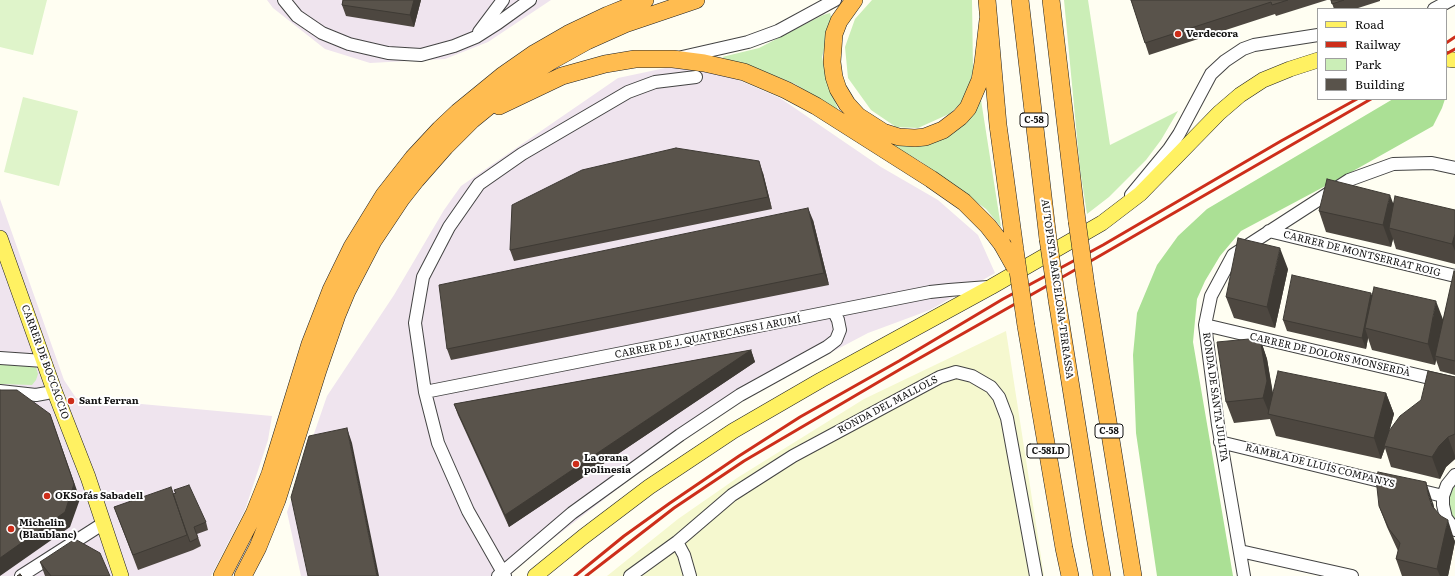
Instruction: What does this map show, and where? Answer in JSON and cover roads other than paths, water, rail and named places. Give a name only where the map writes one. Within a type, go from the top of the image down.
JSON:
[{"type":"highway","points":[[222,576],[254,514],[268,480],[310,344],[331,290],[352,247],[384,196],[413,158],[440,129],[458,112],[502,76],[535,53],[568,34],[608,15],[645,0]]},
{"type":"highway","points":[[243,576],[258,547],[277,500],[329,335],[339,309],[373,241],[402,199],[432,162],[472,120],[521,80],[587,41],[625,24],[696,0]]},
{"type":"highway","points":[[854,0],[839,22],[834,34],[832,62],[838,89],[847,104],[858,116],[883,132],[899,137],[925,137],[943,130],[960,117],[968,108],[980,80],[988,20]]},
{"type":"highway","points":[[987,0],[1008,247]]},
{"type":"highway","name":"AUTOPISTA BARCELONA-TERRASSA","points":[[1020,0],[1048,239],[1091,517],[1102,576]]},
{"type":"highway","name":"C-58","points":[[1051,0],[1086,286],[1133,576]]},
{"type":"highway","points":[[472,120],[550,81],[605,64],[635,59],[673,58],[744,72],[786,90],[816,106],[931,179],[964,202],[1008,247]]},
{"type":"highway","name":"C-58LD","points":[[1008,247],[1010,258],[1018,275],[1070,576]]},
{"type":"main road","points":[[536,576],[582,537],[649,487],[733,432],[821,380],[991,287],[1102,223],[1140,194],[1219,113],[1240,95],[1263,80],[1317,60]]},
{"type":"main road","name":"CARRER DE BOCCACCIO","points":[[0,238],[54,390],[88,477],[121,576]]},
{"type":"street","points":[[284,0],[297,16],[322,33],[349,44],[388,53],[421,55],[454,46],[476,36],[498,23],[530,0]]},
{"type":"street","points":[[476,36],[503,0]]},
{"type":"street","points":[[673,58],[756,40],[778,31],[835,0]]},
{"type":"street","points":[[1436,8],[1451,0]]},
{"type":"street","points":[[1115,214],[1169,149],[1179,134],[1212,74],[1221,64],[1234,55],[1254,45],[1317,35]]},
{"type":"street","points":[[696,77],[655,82],[628,92],[522,154],[479,184],[449,227],[423,276],[415,323],[425,392],[438,444],[468,511],[502,575],[572,513],[680,435],[740,395],[827,347],[836,340],[840,330],[838,320],[834,312]]},
{"type":"street","name":"RONDA DE SANTA JULITA","points":[[1244,576],[1220,442],[1205,325],[1211,296],[1233,254],[1349,180],[1393,164],[1432,163],[1455,168]]},
{"type":"street","name":"CARRER DE MONTSERRAT ROIG","points":[[1269,231],[1455,276]]},
{"type":"street","name":"CARRER DE J. QUATRECASES I ARUMÍ","points":[[425,392],[930,292],[991,287]]},
{"type":"street","name":"CARRER DE DOLORS MONSERDÀ","points":[[1205,325],[1455,384]]},
{"type":"street","points":[[0,358],[44,361]]},
{"type":"street","name":"RONDA DEL MALLOLS","points":[[630,576],[677,542],[732,495],[793,456],[940,376],[956,372],[972,376],[991,387],[999,397],[1007,418],[1036,576]]},
{"type":"street","points":[[0,391],[36,395],[54,390]]},
{"type":"street","name":"RAMBLA DE LLUÍS COMPANYS","points":[[1220,442],[1444,496]]},
{"type":"street","points":[[1454,527],[1446,518],[1443,505],[1447,485],[1455,475]]},
{"type":"street","points":[[21,576],[104,523]]},
{"type":"street","points":[[677,542],[684,555],[690,576]]},
{"type":"street","points":[[1240,551],[1352,576]]},
{"type":"railway","points":[[1447,42],[1455,37]]},
{"type":"railway","points":[[1447,53],[1455,49]]},
{"type":"railway","points":[[575,576],[624,536],[670,503],[800,417],[899,361],[1003,299],[1103,245],[1281,141],[1355,100]]},
{"type":"railway","points":[[586,576],[674,508],[744,461],[904,367],[1369,100]]},
{"type":"place","name":"Verdecora","points":[[1178,34]]},
{"type":"place","name":"Sant Ferran","points":[[71,401]]},
{"type":"place","name":"La orana polinesia","points":[[576,464]]},
{"type":"place","name":"OKSofás Sabadell","points":[[47,496]]},
{"type":"place","name":"Michelin (Blaublanc)","points":[[11,529]]}]
